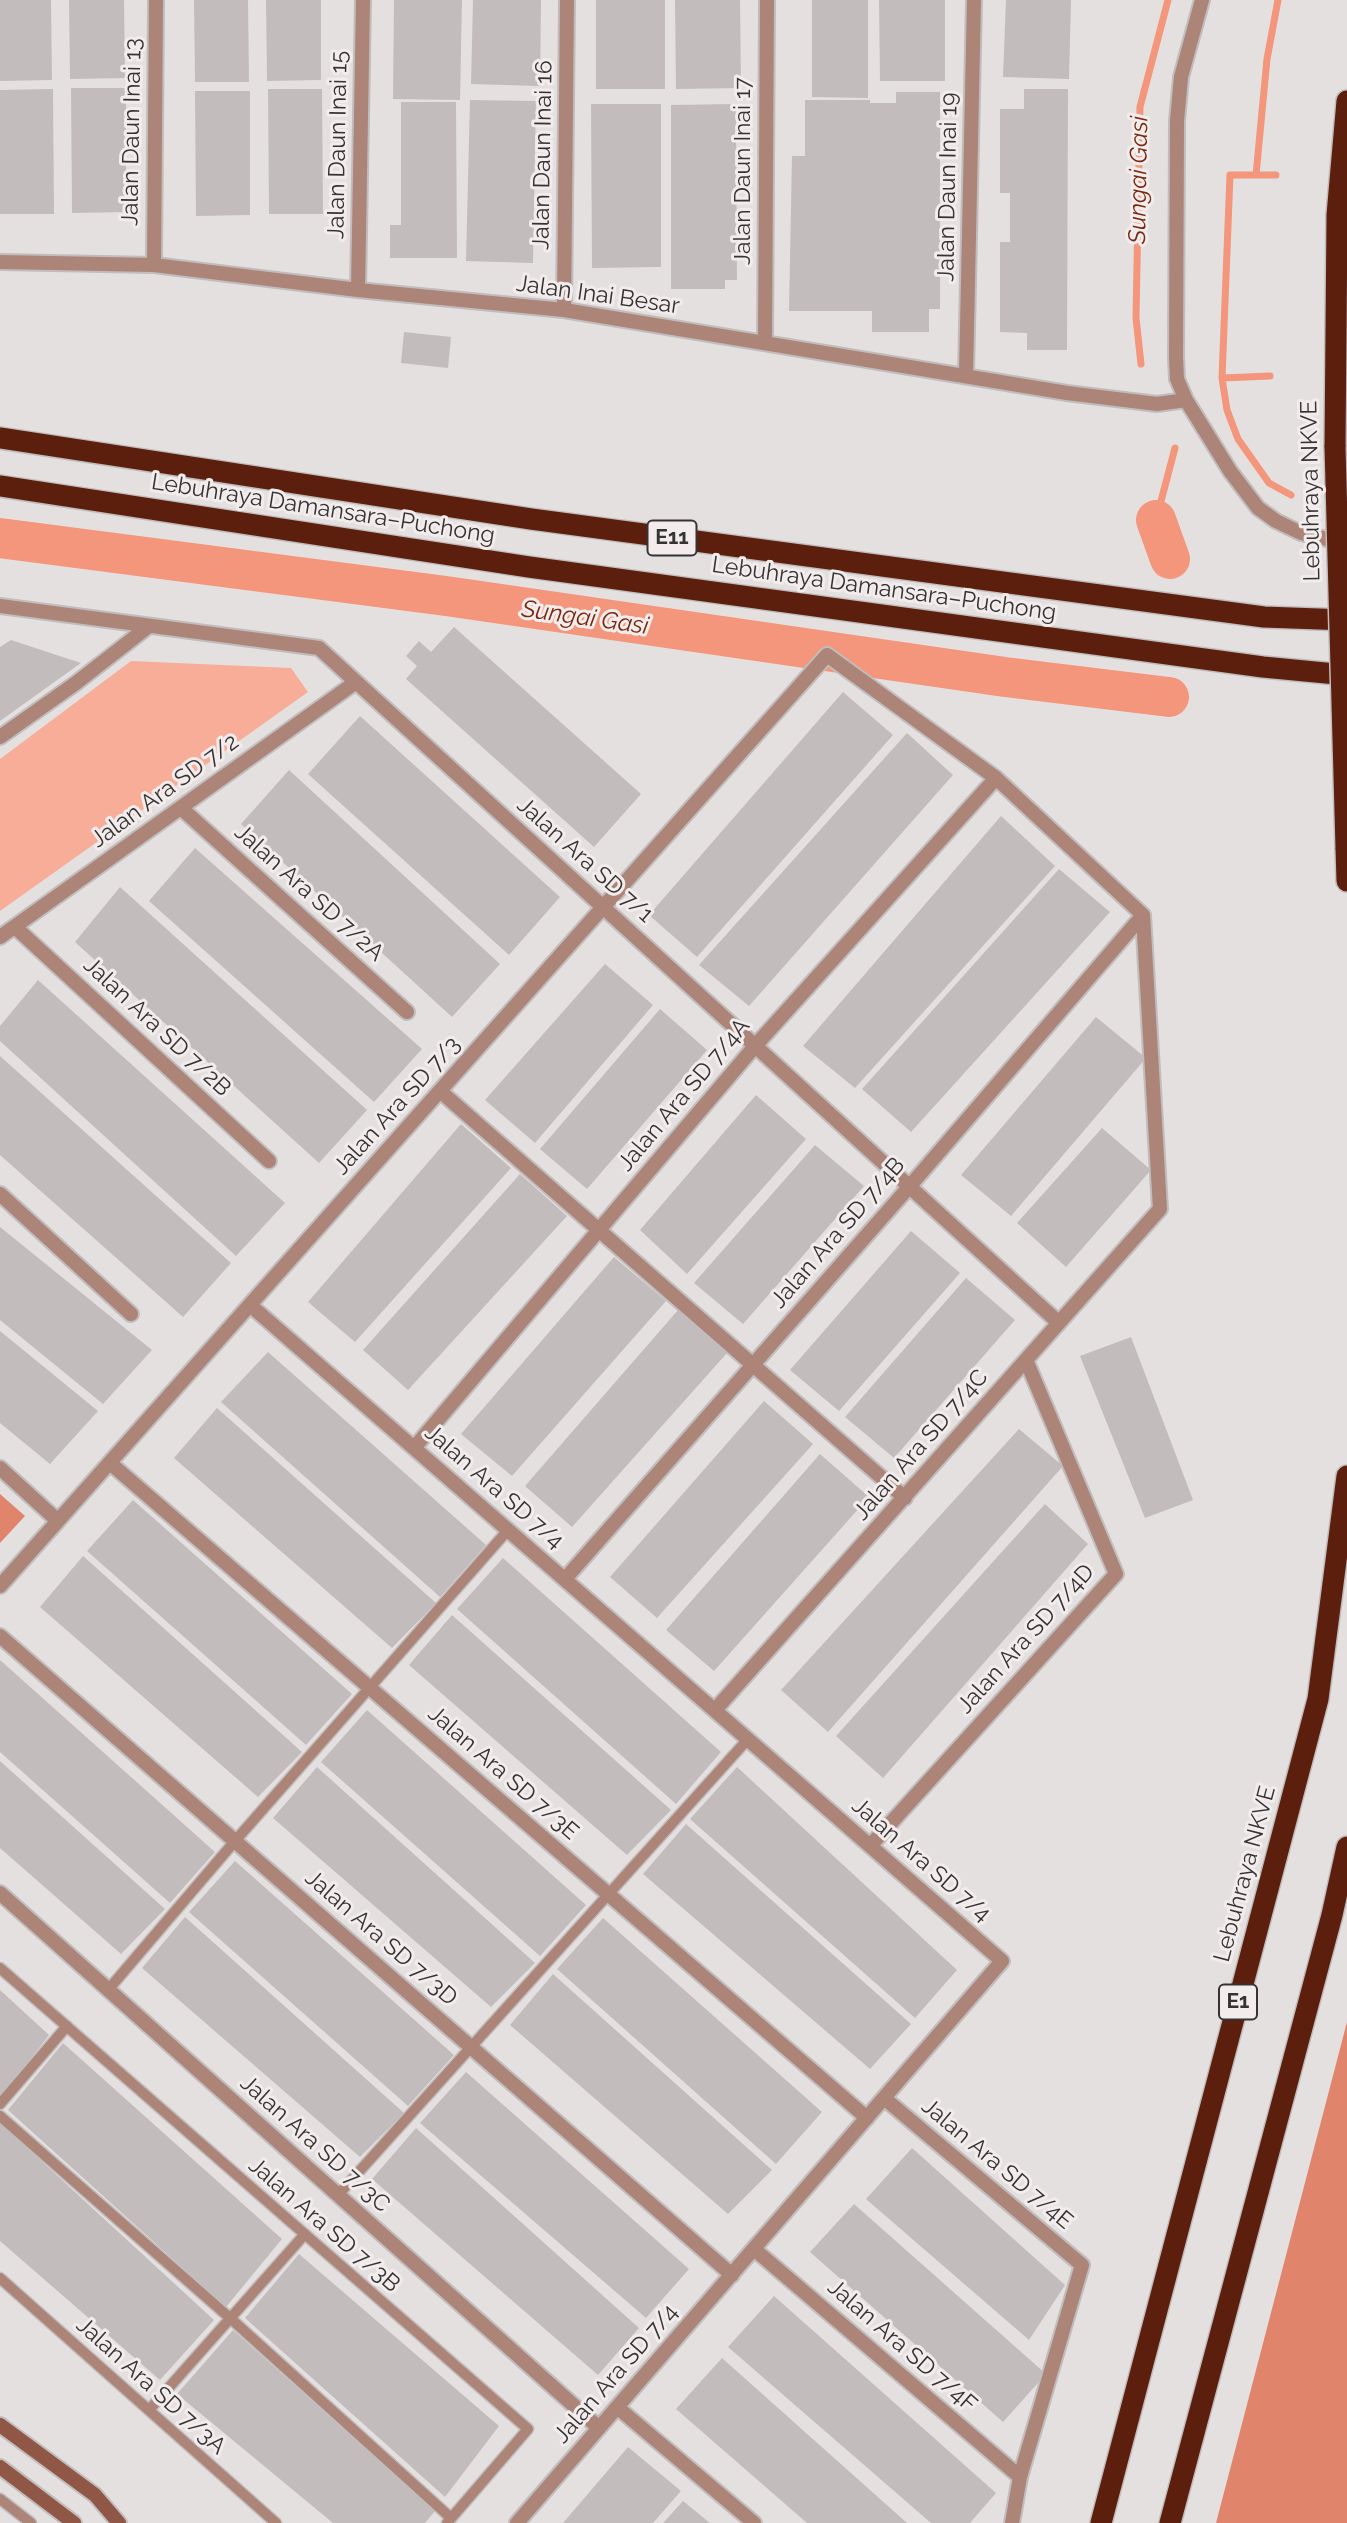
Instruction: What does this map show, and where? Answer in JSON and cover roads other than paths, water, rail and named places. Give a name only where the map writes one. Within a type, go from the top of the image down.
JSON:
[{"type":"highway","name":"Lebuhraya NKVE","points":[[1347,101],[1337,215],[1335,447],[1347,881]]},
{"type":"highway","name":"Lebuhraya Damansara–Puchong","points":[[0,438],[531,519],[1265,617],[1347,620]]},
{"type":"highway","name":"Lebuhraya Damansara–Puchong","points":[[0,486],[543,569],[1263,667],[1347,675]]},
{"type":"highway","name":"Lebuhraya NKVE","points":[[1101,2523],[1318,1699],[1347,1476]]},
{"type":"highway","points":[[1170,2523],[1328,1929],[1347,1847]]},
{"type":"main road","points":[[0,2425],[95,2495],[119,2523]]},
{"type":"main road","points":[[0,2467],[72,2522]]},
{"type":"street","name":"Jalan Daun Inai 13","points":[[154,265],[156,0]]},
{"type":"street","name":"Jalan Daun Inai 15","points":[[358,290],[363,0]]},
{"type":"street","name":"Jalan Daun Inai 16","points":[[564,310],[567,0]]},
{"type":"street","name":"Jalan Daun Inai 17","points":[[765,343],[767,0]]},
{"type":"street","name":"Jalan Daun Inai 19","points":[[966,375],[974,0]]},
{"type":"street","points":[[1202,0],[1186,56],[1179,99],[1175,357],[1177,379],[1185,400],[1230,471],[1258,508],[1276,521],[1301,533],[1347,544]]},
{"type":"street","name":"Jalan Inai Besar","points":[[0,262],[154,265],[358,290],[564,310],[1068,393],[1157,404],[1185,400]]},
{"type":"street","name":"Jalan Ara SD 7/1","points":[[0,606],[319,648],[1059,1323]]},
{"type":"street","points":[[0,737],[149,626]]},
{"type":"street","name":"Jalan Ara SD 7/3","points":[[0,1586],[827,655],[996,778]]},
{"type":"street","name":"Jalan Ara SD 7/2","points":[[0,937],[356,682]]},
{"type":"street","points":[[996,778],[1143,915]]},
{"type":"street","name":"Jalan Ara SD 7/4A","points":[[414,1448],[755,1045],[996,778]]},
{"type":"street","name":"Jalan Ara SD 7/2A","points":[[181,807],[407,1012]]},
{"type":"street","name":"Jalan Ara SD 7/4B","points":[[565,1579],[1143,915]]},
{"type":"street","name":"Jalan Ara SD 7/4C","points":[[715,1710],[1160,1209],[1143,915]]},
{"type":"street","name":"Jalan Ara SD 7/2B","points":[[15,927],[269,1161]]},
{"type":"street","points":[[440,1091],[905,1498]]},
{"type":"street","points":[[0,1194],[131,1314]]},
{"type":"street","name":"Jalan Ara SD 7/4","points":[[250,1305],[1002,1961],[517,2523]]},
{"type":"street","name":"Jalan Ara SD 7/4D","points":[[870,1846],[1116,1574],[1026,1360]]},
{"type":"street","name":"Jalan Ara SD 7/3E","points":[[110,1463],[867,2118]]},
{"type":"street","points":[[0,1468],[58,1521]]},
{"type":"street","name":"Jalan Ara SD 7/3D","points":[[0,1636],[732,2275]]},
{"type":"street","name":"Jalan Ara SD 7/3C","points":[[0,1893],[599,2428]]},
{"type":"street","name":"Jalan Ara SD 7/4E","points":[[884,2098],[1082,2265],[1020,2477]]},
{"type":"street","name":"Jalan Ara SD 7/4F","points":[[754,2249],[1020,2477]]},
{"type":"street","points":[[617,2407],[754,2523]]},
{"type":"street","points":[[1012,2523],[1020,2477]]},
{"type":"lane","points":[[108,1990],[508,1530]]},
{"type":"lane","points":[[338,2195],[748,1739]]},
{"type":"lane","name":"Jalan Ara SD 7/3B","points":[[0,1968],[528,2429],[449,2520]]},
{"type":"lane","points":[[0,2104],[67,2026]]},
{"type":"lane","points":[[0,2116],[230,2318],[449,2520]]},
{"type":"lane","points":[[149,2410],[305,2234]]},
{"type":"lane","name":"Jalan Ara SD 7/3A","points":[[0,2278],[276,2523]]},
{"type":"lane","points":[[0,2499],[31,2523]]},
{"type":"waterway","name":"Sungai Gasi","points":[[1141,364],[1136,318],[1140,107],[1168,0]]},
{"type":"waterway","points":[[1256,175],[1267,59],[1278,0]]},
{"type":"waterway","points":[[1276,175],[1230,175],[1222,378],[1227,410],[1238,439],[1269,483],[1291,495]]},
{"type":"waterway","points":[[1222,378],[1270,376]]},
{"type":"waterway","name":"Sungai Gasi","points":[[1156,520],[1175,448]]},
{"type":"waterway","name":"Sungai Gasi","points":[[1156,520],[1170,559]]},
{"type":"waterway","name":"Sungai Gasi","points":[[0,538],[446,596],[1005,677],[1169,697]]}]
